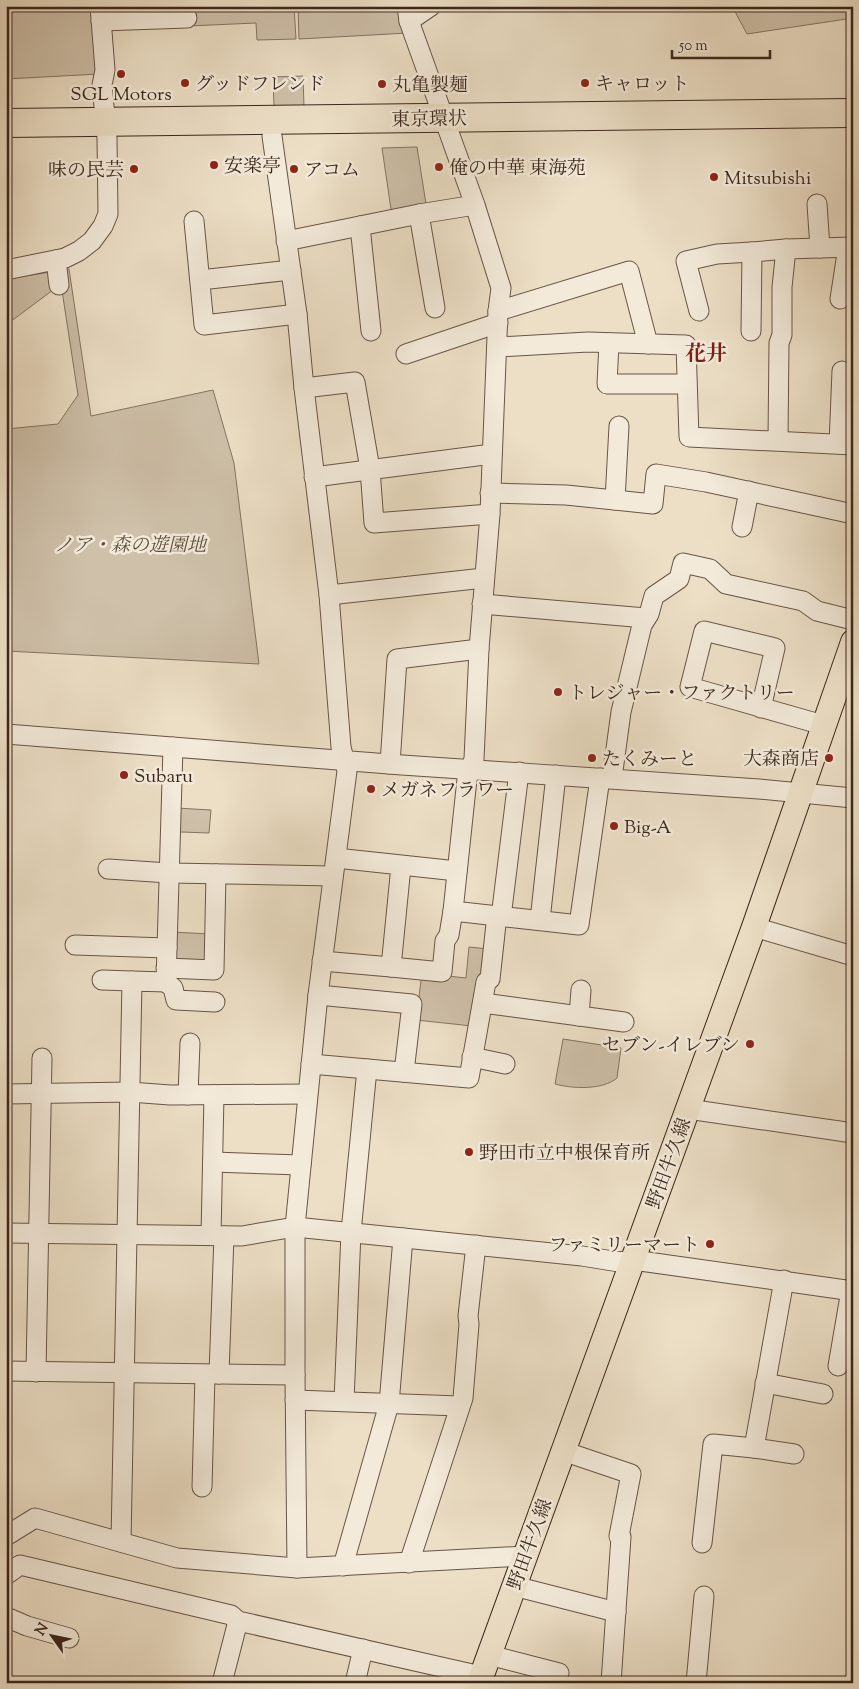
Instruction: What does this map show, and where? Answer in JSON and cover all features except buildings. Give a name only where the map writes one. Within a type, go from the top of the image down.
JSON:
[{"type":"highway","name":"東京環状","points":[[6,123],[106,130],[272,136],[447,126],[853,112]]},
{"type":"highway","name":"東京環状","points":[[6,139],[106,130],[447,126],[853,130]]},
{"type":"main road","name":"野田牛久線","points":[[483,1671],[754,927],[853,642]]},
{"type":"street","points":[[322,961],[442,972],[445,941],[449,935],[453,911],[467,780],[474,759],[479,649],[490,514],[498,317],[502,288],[408,14],[430,6]]},
{"type":"street","points":[[6,270],[65,258],[79,251],[92,241],[103,226],[108,214],[106,130],[102,85],[104,70],[100,14],[187,18]]},
{"type":"street","points":[[272,136],[297,314],[314,477],[329,595],[341,747],[347,771],[318,995],[295,1227],[294,1375],[297,1568]]},
{"type":"street","points":[[817,204],[820,248]]},
{"type":"street","points":[[286,240],[418,214],[475,205]]},
{"type":"street","points":[[418,214],[435,308]]},
{"type":"street","points":[[194,221],[204,325],[297,314]]},
{"type":"street","points":[[360,226],[371,331]]},
{"type":"street","points":[[699,311],[686,261],[717,254],[851,247],[840,299]]},
{"type":"street","points":[[778,440],[779,343],[782,335],[782,287],[786,249]]},
{"type":"street","points":[[752,252],[752,331]]},
{"type":"street","points":[[56,260],[59,285]]},
{"type":"street","points":[[200,280],[291,270]]},
{"type":"street","points":[[406,354],[498,317],[630,271],[648,344]]},
{"type":"street","points":[[497,347],[588,342],[686,345],[688,437],[846,444],[842,371]]},
{"type":"street","points":[[608,343],[607,384],[687,384]]},
{"type":"street","points":[[304,388],[355,382],[370,469],[374,523],[490,514]]},
{"type":"street","points":[[615,500],[619,426]]},
{"type":"street","points":[[314,477],[492,454]]},
{"type":"street","points":[[490,492],[566,495],[653,504],[656,474],[706,482],[853,514]]},
{"type":"street","points":[[742,527],[749,491]]},
{"type":"street","points":[[453,911],[579,925],[606,778],[642,625],[654,596],[679,579],[683,563],[710,569],[726,584],[803,601],[816,611],[853,620]]},
{"type":"street","points":[[329,595],[484,578]]},
{"type":"street","points":[[482,604],[646,618]]},
{"type":"street","points":[[761,708],[775,648],[706,625],[690,687],[761,708],[823,725]]},
{"type":"street","points":[[390,764],[397,659],[479,649]]},
{"type":"street","points":[[6,734],[346,761],[556,774],[853,798]]},
{"type":"street","points":[[173,747],[166,975],[173,988],[176,1000],[215,1002]]},
{"type":"street","points":[[311,1064],[469,1078],[486,982],[490,979],[496,924],[502,908],[519,772]]},
{"type":"street","points":[[540,920],[556,774]]},
{"type":"street","points":[[336,858],[457,871]]},
{"type":"street","points":[[391,967],[401,866]]},
{"type":"street","points":[[108,869],[169,873],[333,876]]},
{"type":"street","points":[[102,980],[132,981],[214,970],[216,874]]},
{"type":"street","points":[[754,927],[853,956]]},
{"type":"street","points":[[75,945],[167,948]]},
{"type":"street","points":[[121,1542],[132,981]]},
{"type":"street","points":[[579,1016],[581,990]]},
{"type":"street","points":[[318,995],[412,1004],[404,1072]]},
{"type":"street","points":[[482,1003],[624,1022]]},
{"type":"street","points":[[188,1095],[190,1043]]},
{"type":"street","points":[[472,1057],[505,1064]]},
{"type":"street","points":[[36,1372],[42,1058]]},
{"type":"street","points":[[344,1402],[351,1232],[366,1069]]},
{"type":"street","points":[[6,1094],[130,1092],[188,1095],[307,1094]]},
{"type":"street","points":[[202,1487],[212,1374],[218,1235],[213,1162],[214,1095]]},
{"type":"street","points":[[688,1108],[853,1133]]},
{"type":"street","points":[[213,1162],[301,1165]]},
{"type":"street","points":[[6,1234],[242,1236],[295,1227],[476,1244],[619,1262],[633,1260],[853,1291],[850,1296],[838,1366]]},
{"type":"street","points":[[343,1566],[389,1404],[403,1238]]},
{"type":"street","points":[[409,1563],[463,1398],[468,1316],[476,1244]]},
{"type":"street","points":[[754,1448],[784,1280]]},
{"type":"street","points":[[6,1371],[294,1375]]},
{"type":"street","points":[[765,1383],[823,1394]]},
{"type":"street","points":[[295,1400],[459,1406]]},
{"type":"street","points":[[702,1543],[713,1444],[794,1454]]},
{"type":"street","points":[[563,1451],[631,1474],[619,1536],[621,1537],[616,1612],[603,1682]]},
{"type":"street","points":[[6,1536],[35,1518],[177,1558],[297,1568],[525,1556]]},
{"type":"street","points":[[6,1575],[20,1565],[231,1615],[238,1621],[363,1649],[483,1671],[559,1672]]},
{"type":"street","points":[[514,1586],[616,1612]]},
{"type":"street","points":[[696,1683],[704,1596]]},
{"type":"street","points":[[6,1617],[27,1626],[69,1638]]},
{"type":"street","points":[[222,1683],[238,1621]]},
{"type":"street","points":[[355,1683],[363,1649]]},
{"type":"green space","points":[[24,6],[97,6],[99,74],[6,79],[6,8]]},
{"type":"green space","points":[[187,6],[261,6],[261,8],[294,6],[296,39],[257,40],[256,23],[189,26]]},
{"type":"green space","points":[[298,6],[404,6],[408,33],[299,39]]},
{"type":"green space","points":[[732,6],[853,6],[853,18],[747,34]]},
{"type":"green space","points":[[303,76],[304,107],[274,107],[273,77]]},
{"type":"green space","points":[[417,147],[427,210],[392,216],[382,148]]},
{"type":"green space","name":"ノア・森の遊園地","points":[[69,269],[91,416],[213,390],[234,463],[259,664],[6,651],[6,598],[10,536],[6,536],[6,429],[58,424],[78,395],[61,284],[6,325],[6,279]]},
{"type":"green space","points":[[176,808],[211,810],[209,833],[181,832],[176,828]]},
{"type":"green space","points":[[172,932],[210,934],[210,963],[170,965]]},
{"type":"green space","points":[[469,947],[489,949],[472,1026],[416,1020],[422,973],[466,978]]},
{"type":"green space","points":[[563,1039],[621,1048],[617,1078],[604,1085],[587,1087],[570,1087],[555,1084]]},
{"type":"place","name":"SGL Motors","points":[[121,74]]},
{"type":"place","name":"グッドフレンド","points":[[185,83]]},
{"type":"place","name":"キャロット","points":[[585,83]]},
{"type":"place","name":"丸亀製麺","points":[[382,84]]},
{"type":"place","name":"安楽亭","points":[[214,165]]},
{"type":"place","name":"俺の中華 東海苑","points":[[439,167]]},
{"type":"place","name":"味の民芸","points":[[134,169]]},
{"type":"place","name":"アコム","points":[[294,169]]},
{"type":"place","name":"Mitsubishi","points":[[714,177]]},
{"type":"place","name":"トレジャー・ファクトリー","points":[[558,692]]},
{"type":"place","name":"たくみーと","points":[[592,758]]},
{"type":"place","name":"大森商店","points":[[829,758]]},
{"type":"place","name":"Subaru","points":[[124,775]]},
{"type":"place","name":"メガネフラワー","points":[[371,789]]},
{"type":"place","name":"Big-A","points":[[614,826]]},
{"type":"place","name":"セブン-イレブン","points":[[750,1044]]},
{"type":"place","name":"野田市立中根保育所","points":[[469,1152]]},
{"type":"place","name":"ファミリーマート","points":[[710,1244]]},
{"type":"district","name":"花井","points":[[706,353]]}]
